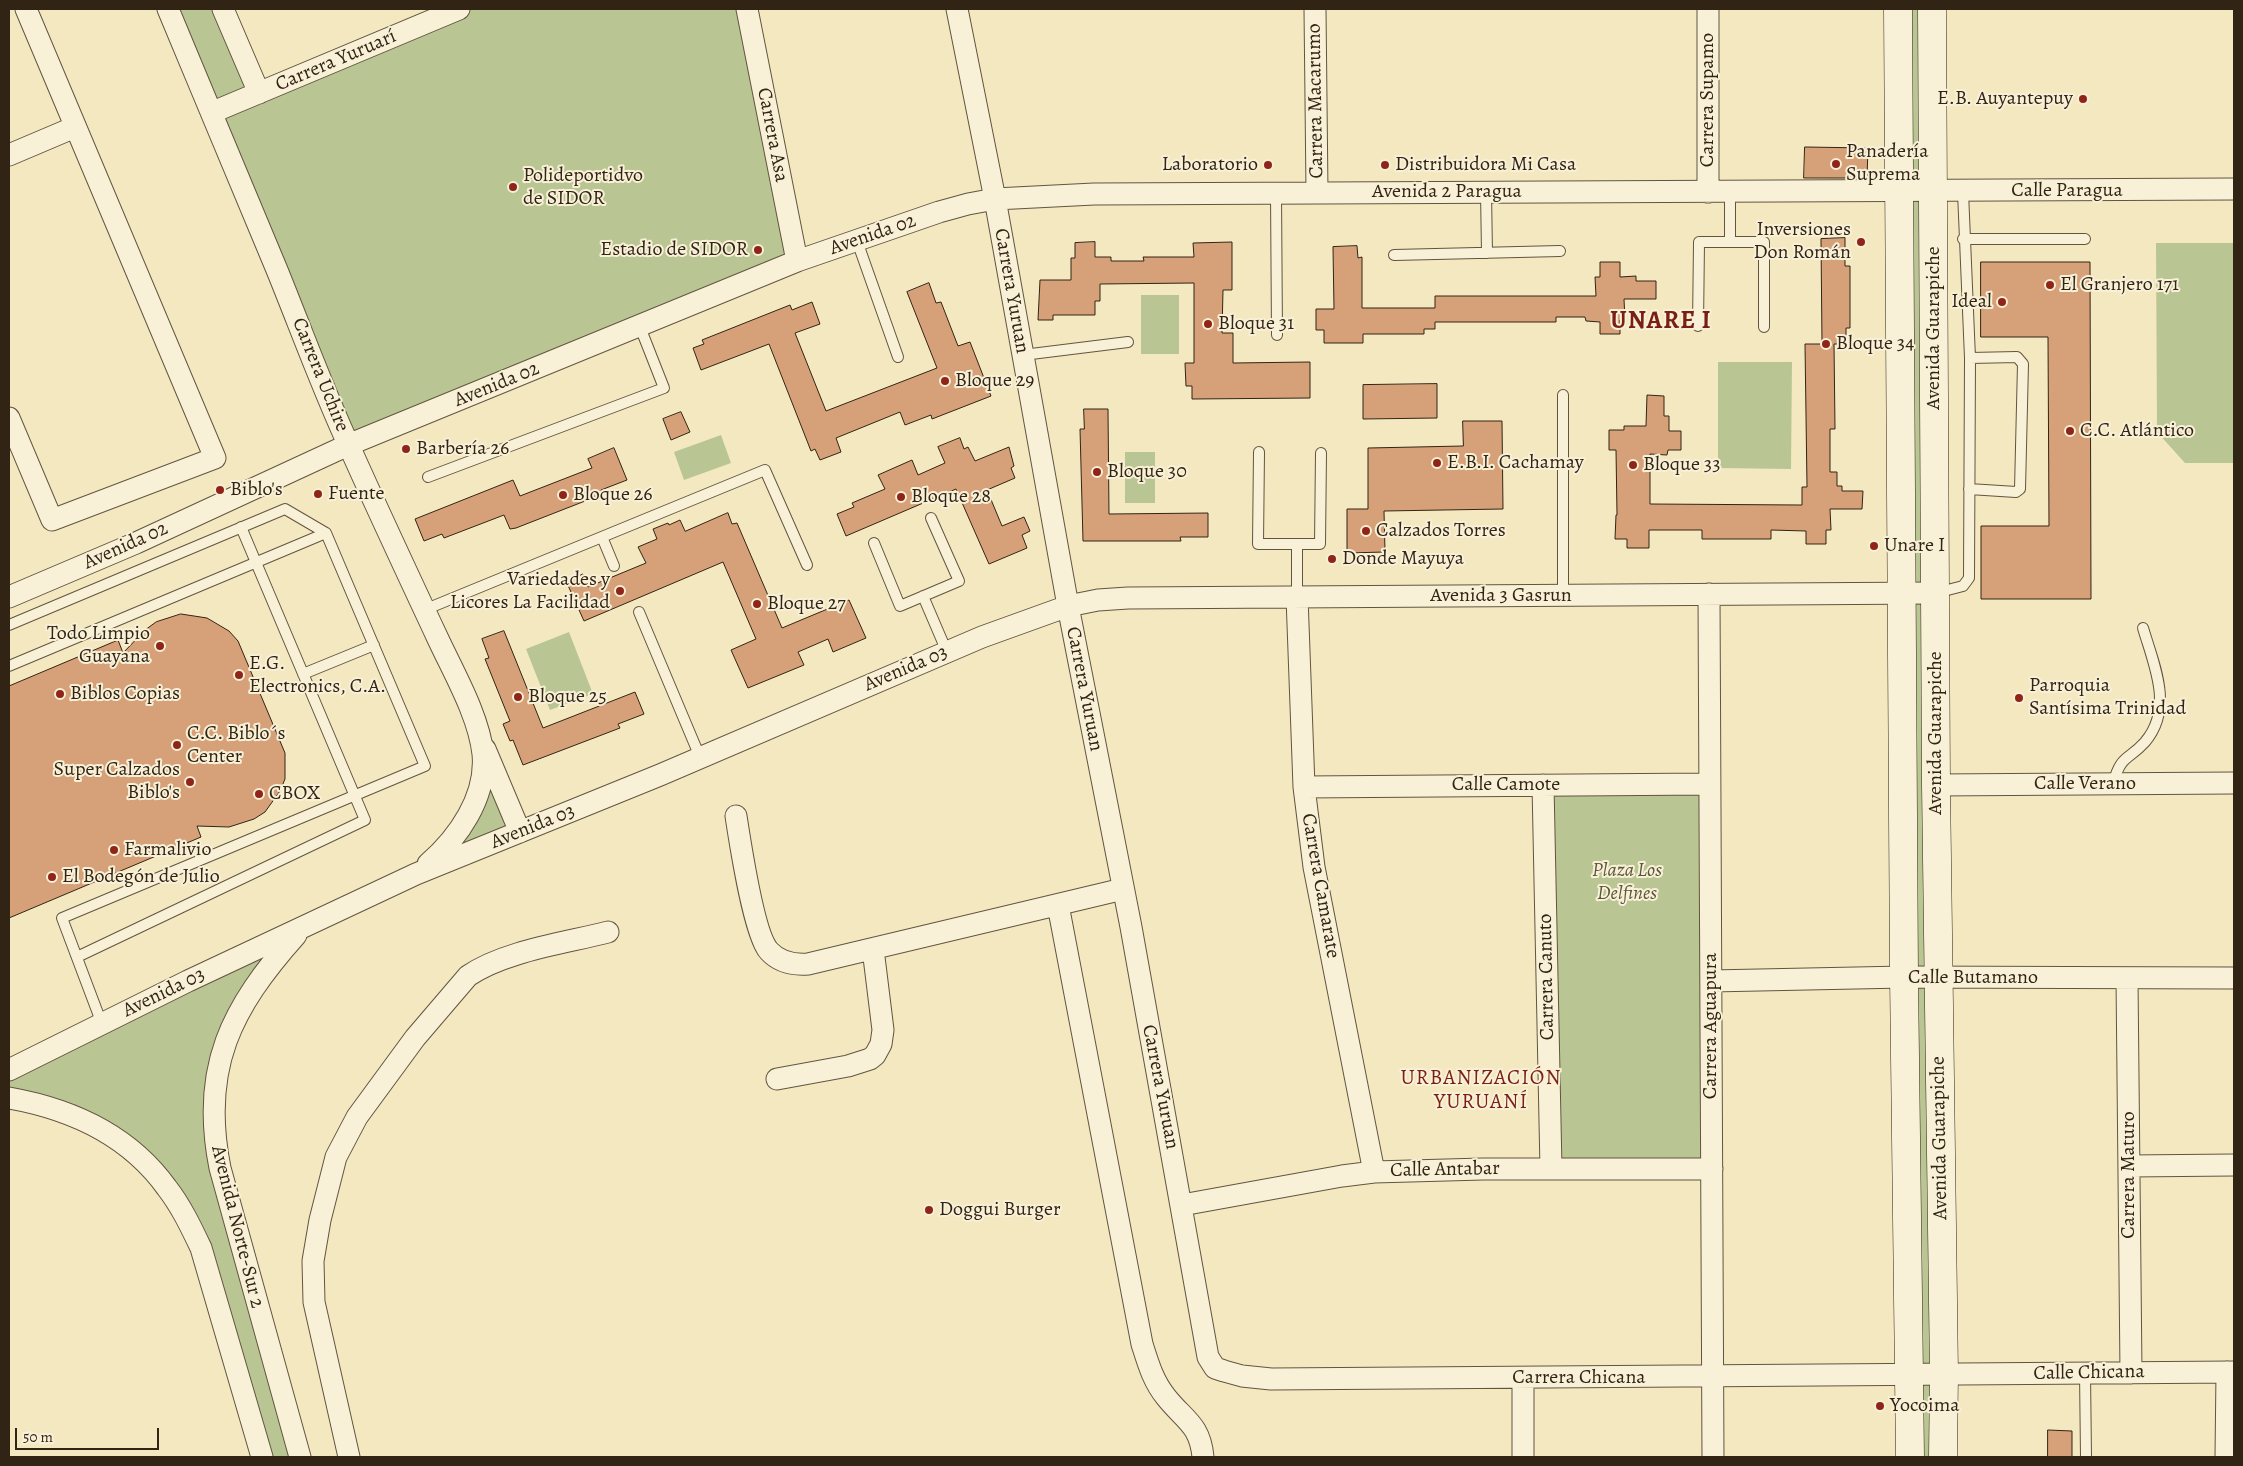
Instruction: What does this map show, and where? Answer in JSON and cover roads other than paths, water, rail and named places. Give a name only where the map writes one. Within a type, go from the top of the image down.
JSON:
[{"type":"street","points":[[9,418],[16,454],[52,520],[215,458],[26,9]]},
{"type":"street","name":"Carrera Uchire","points":[[168,9],[213,112],[348,445],[460,687],[520,832]]},
{"type":"street","points":[[223,9],[259,93]]},
{"type":"street","name":"Carrera Yuruarí","points":[[213,112],[432,14],[459,9]]},
{"type":"street","name":"Carrera Asa","points":[[747,9],[796,261]]},
{"type":"street","name":"Carrera Yuruan","points":[[957,9],[995,200],[1068,606],[1182,1205],[1203,1335],[1208,1357],[1215,1368]]},
{"type":"street","name":"Carrera Macarumo","points":[[1315,9],[1317,192]]},
{"type":"street","name":"Carrera Supamo","points":[[1708,9],[1708,192]]},
{"type":"street","name":"Avenida Guarapiche","points":[[1898,9],[1904,977],[1910,1457]]},
{"type":"street","name":"Avenida Guarapiche","points":[[1932,9],[1936,785],[1944,1374],[1943,1457]]},
{"type":"street","points":[[9,155],[75,127]]},
{"type":"street","name":"Calle Paragua","points":[[1899,192],[2234,189]]},
{"type":"street","name":"Avenida 2 Paragua","points":[[995,200],[1094,194],[1317,192],[1899,192]]},
{"type":"street","name":"Avenida 02","points":[[9,597],[136,543],[348,445],[640,327],[796,261],[939,212],[995,200]]},
{"type":"street","name":"Avenida 3 Gasrun","points":[[1068,606],[1098,600],[1128,598],[1935,593]]},
{"type":"street","name":"Carrera Aguapura","points":[[1709,594],[1708,784],[1711,981],[1713,1457]]},
{"type":"street","name":"Carrera Camarate","points":[[1297,597],[1304,787],[1314,867],[1374,1172]]},
{"type":"street","name":"Avenida 03","points":[[9,1070],[188,981],[416,874],[948,652],[1037,616],[1068,606]]},
{"type":"street","name":"Carrera Uchire","points":[[416,874],[447,847],[462,828],[474,802],[481,778],[483,758],[480,738]]},
{"type":"street","name":"Calle Verano","points":[[1936,785],[2234,783]]},
{"type":"street","name":"Calle Camote","points":[[1304,787],[1708,784]]},
{"type":"street","name":"Carrera Canuto","points":[[1543,785],[1551,1169]]},
{"type":"street","points":[[736,816],[758,928],[767,949],[780,960],[798,964],[808,964],[873,949],[1123,889]]},
{"type":"street","points":[[1058,905],[1142,1344],[1152,1377],[1166,1397],[1195,1427],[1203,1457]]},
{"type":"street","name":"Avenida Norte-Sur 2","points":[[300,1457],[220,1168],[214,1139],[214,1116],[219,1064],[238,1012],[272,961],[303,927]]},
{"type":"street","points":[[349,1457],[318,1322],[313,1281],[316,1240],[336,1157],[357,1118],[387,1074],[468,976],[482,966],[506,958],[608,932]]},
{"type":"street","points":[[776,1079],[848,1066],[870,1059],[879,1050],[883,1030],[873,949]]},
{"type":"street","name":"Calle Butamano","points":[[1711,981],[1904,977],[2234,978]]},
{"type":"street","name":"Carrera Maturo","points":[[2127,978],[2130,1372]]},
{"type":"street","name":"Avenida Norte-Sur 2","points":[[9,1098],[58,1109],[103,1130],[126,1146],[150,1168],[167,1188],[185,1216],[201,1248],[262,1457]]},
{"type":"street","points":[[2129,1166],[2234,1165]]},
{"type":"street","name":"Calle Antabar","points":[[1182,1205],[1374,1172],[1712,1169]]},
{"type":"street","name":"Carrera Chicana","points":[[1215,1368],[1242,1376],[1271,1379],[1944,1374]]},
{"type":"street","points":[[2226,1457],[2231,1372]]},
{"type":"street","name":"Calle Chicana","points":[[1944,1374],[2231,1372]]},
{"type":"street","points":[[1523,1378],[1523,1457]]},
{"type":"lane","points":[[1486,192],[1487,253]]},
{"type":"lane","points":[[1730,192],[1730,242]]},
{"type":"lane","points":[[1935,593],[1963,586],[1969,578],[1970,358],[1963,239],[1963,192]]},
{"type":"lane","points":[[1276,193],[1277,335]]},
{"type":"lane","points":[[1963,239],[2085,239]]},
{"type":"lane","points":[[857,240],[898,357]]},
{"type":"lane","points":[[1698,326],[1699,242],[1764,242],[1764,327]]},
{"type":"lane","points":[[1394,255],[1560,251]]},
{"type":"lane","points":[[428,477],[664,388],[640,327]]},
{"type":"lane","points":[[1023,355],[1128,342]]},
{"type":"lane","points":[[1970,358],[2017,357],[2023,364],[2020,489],[2016,492],[1970,489]]},
{"type":"lane","points":[[1563,395],[1563,595]]},
{"type":"lane","points":[[1259,452],[1258,544],[1320,544],[1321,453]]},
{"type":"lane","points":[[424,610],[765,470],[807,565]]},
{"type":"lane","points":[[9,624],[285,509],[326,533],[425,766],[62,918],[102,1024]]},
{"type":"lane","points":[[874,543],[900,606],[924,596],[958,581],[932,518]]},
{"type":"lane","points":[[77,957],[365,820],[241,527]]},
{"type":"lane","points":[[9,666],[326,533]]},
{"type":"lane","points":[[602,537],[614,566]]},
{"type":"lane","points":[[1297,544],[1297,597]]},
{"type":"lane","points":[[924,596],[948,652]]},
{"type":"lane","points":[[639,612],[700,757]]},
{"type":"lane","points":[[2113,784],[2123,759],[2145,741],[2160,714],[2160,686],[2143,628]]},
{"type":"lane","points":[[303,674],[374,645]]},
{"type":"lane","points":[[2085,1373],[2086,1457]]},
{"type":"place","name":"E.B. Auyantepuy","points":[[2083,99]]},
{"type":"place","name":"Panadería Suprema","points":[[1836,164]]},
{"type":"place","name":"Laboratorio","points":[[1268,165]]},
{"type":"place","name":"Distribuidora Mi Casa","points":[[1385,165]]},
{"type":"place","name":"Polideportidvo de SIDOR","points":[[513,187]]},
{"type":"place","name":"Inversiones Don Román","points":[[1861,242]]},
{"type":"place","name":"Estadio de SIDOR","points":[[758,250]]},
{"type":"place","name":"El Granjero 171","points":[[2050,285]]},
{"type":"place","name":"Ideal","points":[[2002,302]]},
{"type":"place","name":"Bloque 31","points":[[1208,324]]},
{"type":"place","name":"Bloque 34","points":[[1826,344]]},
{"type":"place","name":"Bloque 29","points":[[945,381]]},
{"type":"place","name":"C.C. Atlántico","points":[[2070,431]]},
{"type":"place","name":"Barbería 26","points":[[406,449]]},
{"type":"place","name":"E.B.I. Cachamay","points":[[1437,463]]},
{"type":"place","name":"Bloque 33","points":[[1633,465]]},
{"type":"place","name":"Bloque 30","points":[[1097,472]]},
{"type":"place","name":"Biblo's","points":[[220,490]]},
{"type":"place","name":"Fuente","points":[[318,494]]},
{"type":"place","name":"Bloque 26","points":[[563,495]]},
{"type":"place","name":"Bloque 28","points":[[901,497]]},
{"type":"place","name":"Calzados Torres","points":[[1366,531]]},
{"type":"place","name":"Unare I","points":[[1874,546]]},
{"type":"place","name":"Donde Mayuya","points":[[1332,559]]},
{"type":"place","name":"Variedades y Licores La Facilidad","points":[[620,591]]},
{"type":"place","name":"Bloque 27","points":[[757,604]]},
{"type":"place","name":"Todo Limpio Guayana","points":[[160,646]]},
{"type":"place","name":"E.G. Electronics, C.A.","points":[[239,675]]},
{"type":"place","name":"Biblos Copias","points":[[60,694]]},
{"type":"place","name":"Bloque 25","points":[[518,697]]},
{"type":"place","name":"Parroquia Santísima Trinidad","points":[[2019,698]]},
{"type":"place","name":"C.C. Biblo´s Center","points":[[177,745]]},
{"type":"place","name":"Super Calzados Biblo's","points":[[190,782]]},
{"type":"place","name":"CBOX","points":[[259,794]]},
{"type":"place","name":"Farmalivio","points":[[114,850]]},
{"type":"place","name":"El Bodegón de Julio","points":[[52,877]]},
{"type":"place","name":"Doggui Burger","points":[[929,1210]]},
{"type":"place","name":"Yocoima","points":[[1880,1406]]},
{"type":"district","name":"UNARE I","points":[[1661,322]]},
{"type":"district","name":"URBANIZACIÓN YURUANÍ","points":[[1481,1091]]},
{"type":"park label","name":"Plaza Los Delfines","points":[[1627,882]]}]
